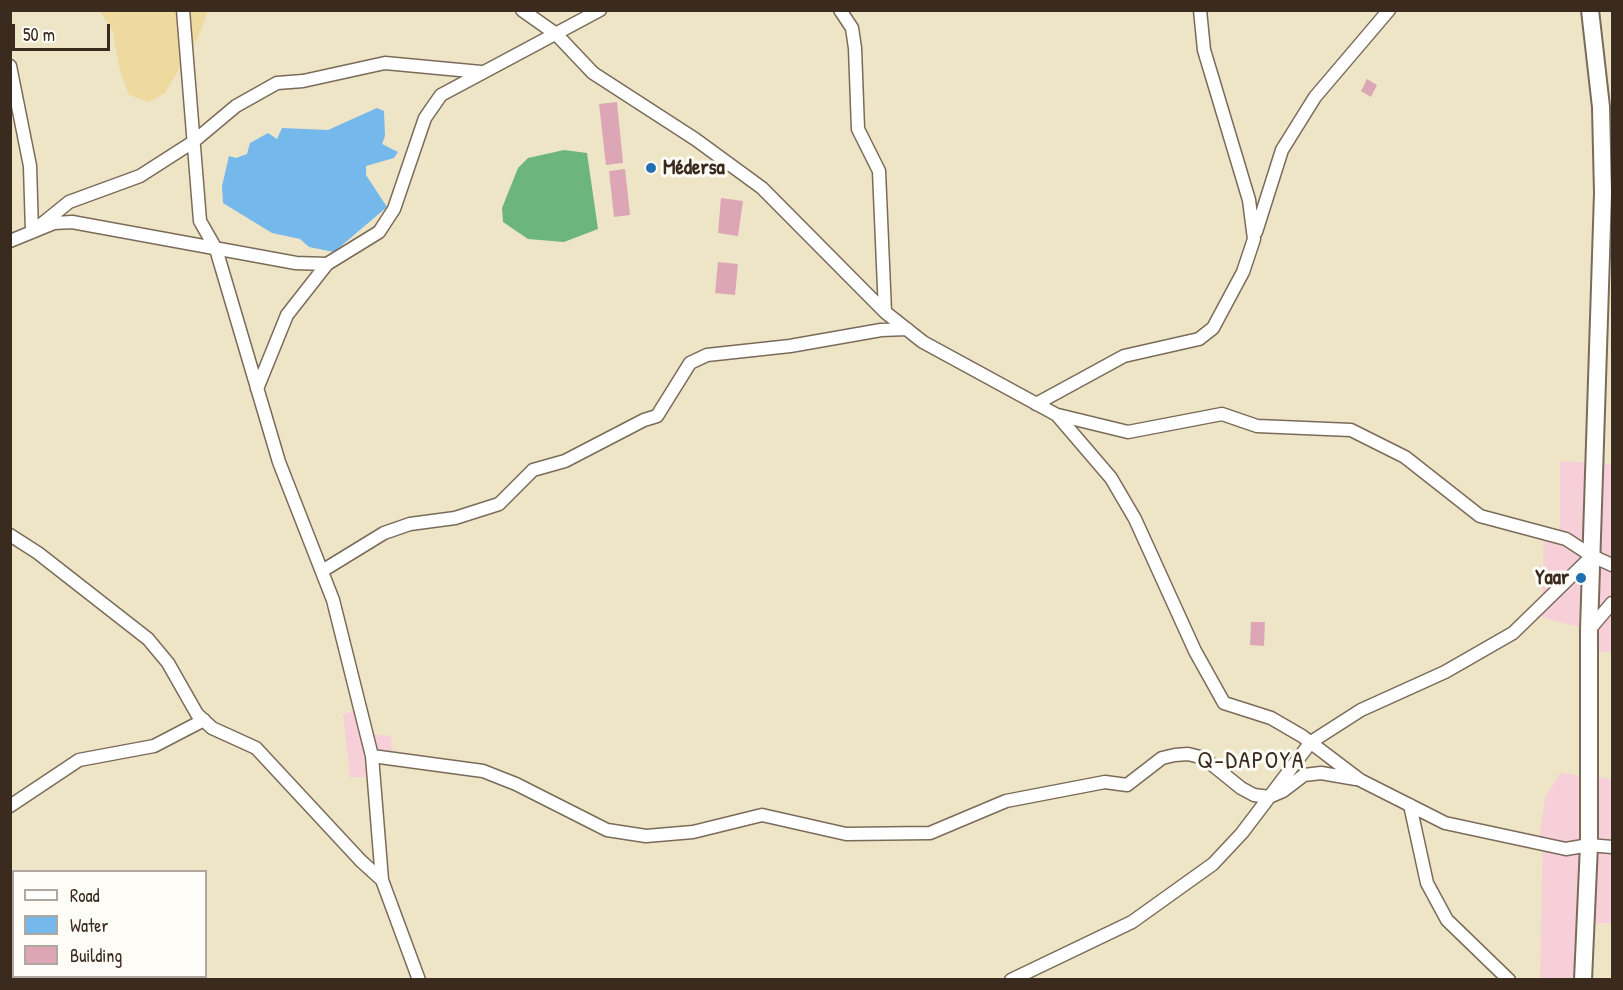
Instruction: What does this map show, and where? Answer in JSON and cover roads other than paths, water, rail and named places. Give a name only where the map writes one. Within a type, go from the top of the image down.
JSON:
[{"type":"street","points":[[183,10],[200,221],[216,249],[279,462],[333,600],[372,756],[382,880],[419,980]]},
{"type":"street","points":[[522,10],[556,34],[593,73],[695,140],[762,188],[885,312],[923,342],[1057,415],[1128,432],[1222,414],[1257,426],[1351,430],[1405,457],[1480,516],[1566,539],[1592,556],[1612,565]]},
{"type":"street","points":[[257,389],[287,315],[327,264],[379,232],[394,209],[425,118],[441,95],[600,10]]},
{"type":"street","points":[[840,10],[852,28],[855,48],[858,129],[879,171],[885,312]]},
{"type":"street","points":[[1200,10],[1204,50],[1249,200],[1254,239]]},
{"type":"street","points":[[1036,404],[1124,357],[1199,339],[1213,328],[1243,272],[1282,150],[1315,97],[1389,10]]},
{"type":"street","points":[[1583,980],[1589,845],[1589,630],[1603,193],[1601,107],[1590,10]]},
{"type":"street","points":[[32,232],[69,202],[140,176],[193,142],[236,106],[277,83],[303,81],[385,63],[481,72]]},
{"type":"street","points":[[10,66],[30,166],[32,232]]},
{"type":"street","points":[[10,241],[54,223],[72,222],[296,263],[327,264]]},
{"type":"street","points":[[322,571],[384,533],[410,524],[455,518],[499,504],[533,470],[565,461],[644,420],[657,416],[690,363],[708,354],[790,346],[881,330],[907,329]]},
{"type":"street","points":[[1057,415],[1112,478],[1135,519],[1195,651],[1224,703],[1271,718],[1311,742],[1360,780],[1445,823],[1566,849],[1589,845],[1612,847]]},
{"type":"street","points":[[10,535],[57,567],[148,639],[168,663],[197,714],[212,728],[256,748],[361,861],[382,880]]},
{"type":"street","points":[[1011,980],[1132,922],[1213,864],[1242,833],[1311,742],[1361,710],[1445,672],[1513,633],[1592,556]]},
{"type":"street","points":[[1589,630],[1612,603]]},
{"type":"street","points":[[10,806],[79,760],[154,746],[204,720]]},
{"type":"street","points":[[372,756],[483,771],[516,783],[608,830],[646,836],[693,832],[762,815],[846,834],[930,833],[1006,801],[1105,782],[1127,785],[1162,758],[1175,755],[1188,754],[1204,759],[1240,788],[1254,795],[1269,797],[1283,791],[1304,775],[1321,772],[1360,780]]},
{"type":"street","points":[[1410,805],[1427,883],[1447,920],[1509,980]]},
{"type":"water","points":[[377,108],[384,111],[385,136],[382,144],[398,152],[394,158],[366,166],[366,175],[387,207],[334,252],[309,247],[300,239],[272,233],[223,203],[222,186],[229,156],[236,158],[247,154],[250,143],[268,133],[277,139],[282,128],[328,130]]},
{"type":"place","name":"Médersa","points":[[651,168]]},
{"type":"place","name":"Yaar","points":[[1581,578]]},
{"type":"district","name":"Q-DAPOYA","points":[[1251,762]]}]
